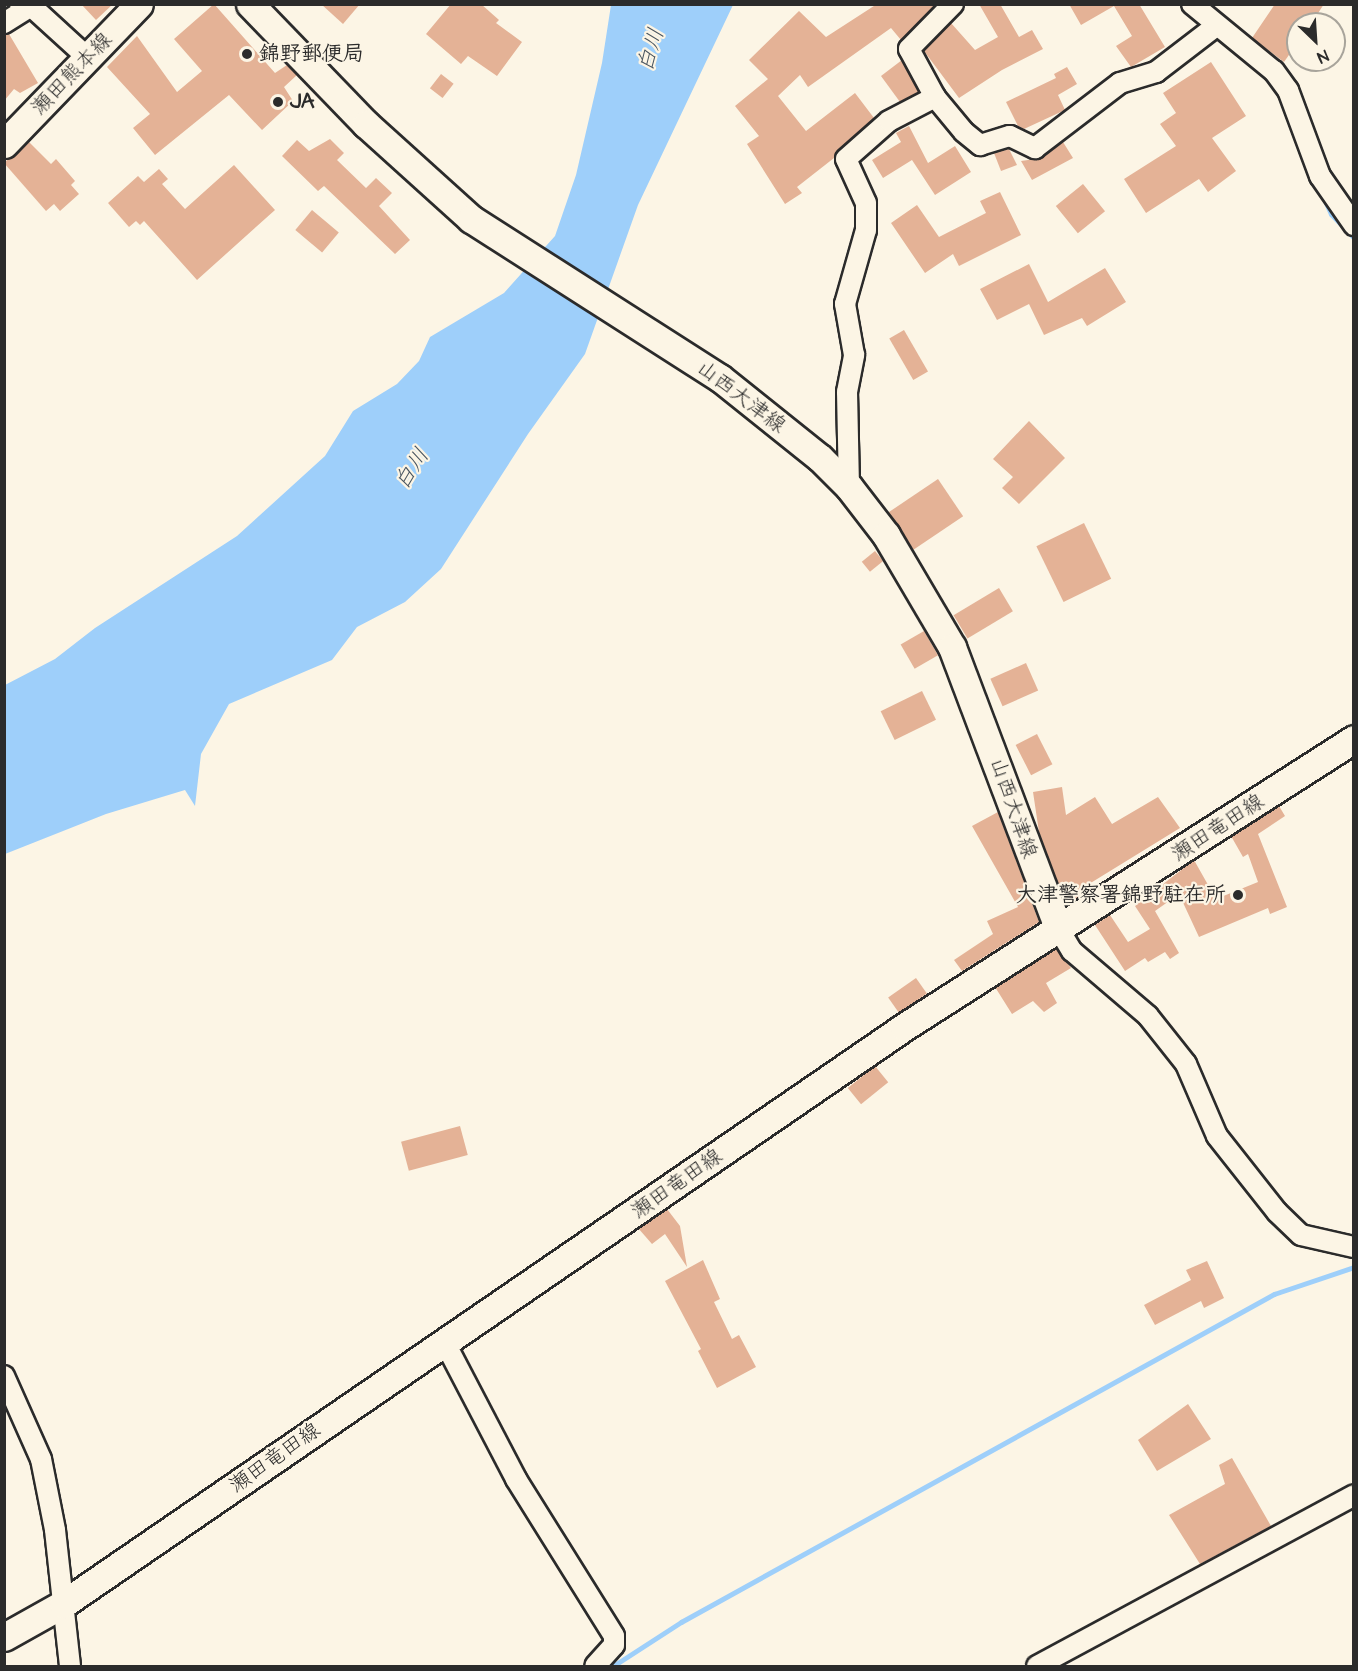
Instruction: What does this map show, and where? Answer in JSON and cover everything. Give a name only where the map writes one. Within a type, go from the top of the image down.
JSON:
[{"type":"main road","name":"瀬田熊本線","points":[[4,144],[139,4]]},
{"type":"main road","name":"山西大津線","points":[[250,4],[366,124],[471,219],[632,324],[720,378],[820,458],[849,487],[886,535],[952,647],[1058,928]]},
{"type":"main road","name":"瀬田竜田線","points":[[4,1637],[63,1604],[904,1027],[1353,739]]},
{"type":"street","points":[[952,4],[909,49],[935,97],[964,132],[980,145],[1010,136],[1035,148],[1120,83],[1156,72],[1216,26]]},
{"type":"street","points":[[1192,4],[1216,26],[1274,71],[1288,90],[1320,176],[1353,225]]},
{"type":"street","points":[[4,23],[25,5],[88,58]]},
{"type":"street","points":[[849,487],[847,392],[854,355],[845,304],[866,230],[866,203],[846,159],[889,121],[935,97]]},
{"type":"street","points":[[1058,928],[1072,951],[1149,1016],[1186,1064],[1217,1136],[1276,1212],[1301,1235],[1353,1247]]},
{"type":"street","points":[[444,1341],[516,1479],[614,1636],[614,1645],[595,1666]]},
{"type":"street","points":[[4,1376],[41,1460],[70,1666]]},
{"type":"street","points":[[1037,1666],[1353,1495]]},
{"type":"water","name":"白川","points":[[611,5],[733,5],[638,205],[585,354],[528,434],[441,569],[405,602],[357,627],[332,660],[229,704],[201,754],[195,806],[185,790],[106,814],[5,854],[5,685],[55,659],[95,628],[237,536],[325,456],[353,411],[397,384],[419,361],[430,337],[504,293],[555,236],[576,175],[602,63]]},
{"type":"building","points":[[81,4],[113,4],[96,20]]},
{"type":"building","points":[[214,4],[275,73],[287,65],[297,75],[284,87],[293,101],[262,130],[229,95],[155,155],[133,128],[150,114],[107,67],[137,36],[177,92],[202,71],[174,39]]},
{"type":"building","points":[[321,4],[360,4],[343,24]]},
{"type":"building","points":[[451,4],[481,4],[499,20],[496,23],[522,42],[497,76],[468,56],[461,64],[426,34]]},
{"type":"building","points":[[877,4],[934,6],[901,40],[891,28],[808,87],[800,75],[778,96],[806,131],[855,93],[874,118],[838,150],[834,158],[797,187],[802,193],[785,204],[747,144],[759,136],[735,106],[768,79],[749,60],[799,11],[826,37]]},
{"type":"building","points":[[979,4],[1000,4],[1019,37],[1032,30],[1043,49],[1002,70],[959,98],[924,51],[951,23],[975,50],[998,37]]},
{"type":"building","points":[[1069,4],[1139,4],[1165,47],[1131,67],[1116,46],[1132,36],[1114,6],[1081,25]]},
{"type":"building","points":[[1275,4],[1324,4],[1319,12],[1286,12],[1286,59],[1284,62],[1252,38]]},
{"type":"building","points":[[9,34],[38,83],[20,93],[14,89],[4,101],[4,35]]},
{"type":"building","points":[[902,60],[919,92],[900,102],[881,76]]},
{"type":"building","points":[[1211,62],[1246,116],[1212,138],[1236,171],[1208,192],[1199,179],[1146,213],[1124,179],[1176,146],[1160,124],[1176,113],[1163,93]]},
{"type":"building","points":[[1067,67],[1077,84],[1058,95],[1065,110],[1024,129],[1018,126],[1006,102],[1056,78],[1054,74]]},
{"type":"building","points":[[441,74],[454,84],[443,98],[430,88]]},
{"type":"building","points":[[909,126],[928,163],[955,146],[971,172],[935,195],[912,160],[883,178],[872,160],[901,142],[896,133]]},
{"type":"building","points":[[330,139],[344,153],[337,160],[366,188],[376,178],[392,193],[379,206],[410,240],[395,254],[324,186],[318,191],[282,156],[297,140],[309,151]]},
{"type":"building","points":[[28,141],[51,164],[56,159],[75,181],[71,185],[79,194],[60,211],[54,204],[46,211],[4,163]]},
{"type":"building","points":[[1063,142],[1073,158],[1032,180],[1021,161],[1042,158]]},
{"type":"building","points":[[1009,149],[1017,165],[1001,171],[994,153]]},
{"type":"building","points":[[234,165],[275,210],[197,280],[144,221],[140,225],[136,221],[129,227],[108,203],[138,176],[144,182],[159,169],[168,179],[162,184],[185,209]]},
{"type":"building","points":[[1083,184],[1105,211],[1078,233],[1056,206]]},
{"type":"building","points":[[1000,192],[1021,235],[959,266],[953,254],[925,273],[891,223],[917,205],[939,237],[986,213],[980,201]]},
{"type":"building","points":[[312,210],[339,232],[322,252],[295,230]]},
{"type":"building","points":[[1029,264],[1048,302],[1105,268],[1126,302],[1087,326],[1082,318],[1044,335],[1029,304],[997,320],[980,289]]},
{"type":"building","points":[[904,330],[928,372],[913,380],[889,338]]},
{"type":"building","points":[[1029,421],[1065,458],[1019,504],[1002,488],[1013,477],[993,459]]},
{"type":"building","points":[[938,479],[963,516],[913,550],[888,513]]},
{"type":"building","points":[[1084,523],[1111,579],[1064,602],[1036,546]]},
{"type":"building","points":[[875,551],[883,561],[870,572],[862,562]]},
{"type":"building","points":[[999,588],[1013,611],[967,638],[954,615]]},
{"type":"building","points":[[924,631],[938,655],[915,669],[901,644]]},
{"type":"building","points":[[1026,663],[1038,690],[1003,706],[990,679]]},
{"type":"building","points":[[922,691],[936,720],[895,740],[881,711]]},
{"type":"building","points":[[1037,734],[1052,764],[1031,775],[1016,745]]},
{"type":"building","points":[[1062,787],[1066,815],[1095,797],[1112,824],[1158,797],[1180,828],[1089,884],[1092,888],[1066,905],[1039,832],[1033,792]]},
{"type":"building","points":[[1279,806],[1285,816],[1258,834],[1287,907],[1270,914],[1268,908],[1199,937],[1179,894],[1155,911],[1179,953],[1170,959],[1165,952],[1148,962],[1145,958],[1125,971],[1095,925],[1110,915],[1128,942],[1150,929],[1135,906],[1194,860],[1216,899],[1258,882],[1248,854],[1243,857],[1231,836]]},
{"type":"building","points":[[998,812],[1039,922],[962,971],[954,960],[993,934],[987,921],[1018,907],[972,826]]},
{"type":"building","points":[[1056,948],[1071,968],[1046,983],[1057,1003],[1044,1012],[1033,1001],[1012,1014],[995,987]]},
{"type":"building","points":[[916,978],[927,994],[899,1013],[888,998]]},
{"type":"building","points":[[875,1066],[888,1082],[861,1104],[848,1088]]},
{"type":"building","points":[[460,1126],[468,1155],[409,1171],[401,1142]]},
{"type":"building","points":[[667,1209],[680,1226],[687,1267],[665,1234],[652,1244],[638,1228]]},
{"type":"building","points":[[703,1260],[720,1299],[714,1302],[732,1339],[739,1335],[756,1367],[717,1388],[698,1351],[701,1349],[665,1281]]},
{"type":"building","points":[[1207,1261],[1224,1298],[1204,1308],[1201,1301],[1155,1325],[1144,1305],[1191,1280],[1186,1270]]},
{"type":"building","points":[[1188,1404],[1211,1439],[1157,1471],[1138,1440]]},
{"type":"building","points":[[1232,1458],[1271,1526],[1200,1564],[1169,1515],[1225,1484],[1219,1465]]},
{"type":"waterway","points":[[1323,196],[1331,214],[1354,238]]},
{"type":"waterway","points":[[613,1666],[681,1622],[1274,1294],[1354,1267]]},
{"type":"place","name":"錦野郵便局","points":[[247,54]]},
{"type":"place","name":"JA","points":[[278,102]]},
{"type":"place","name":"大津警察署錦野駐在所","points":[[1238,895]]}]
